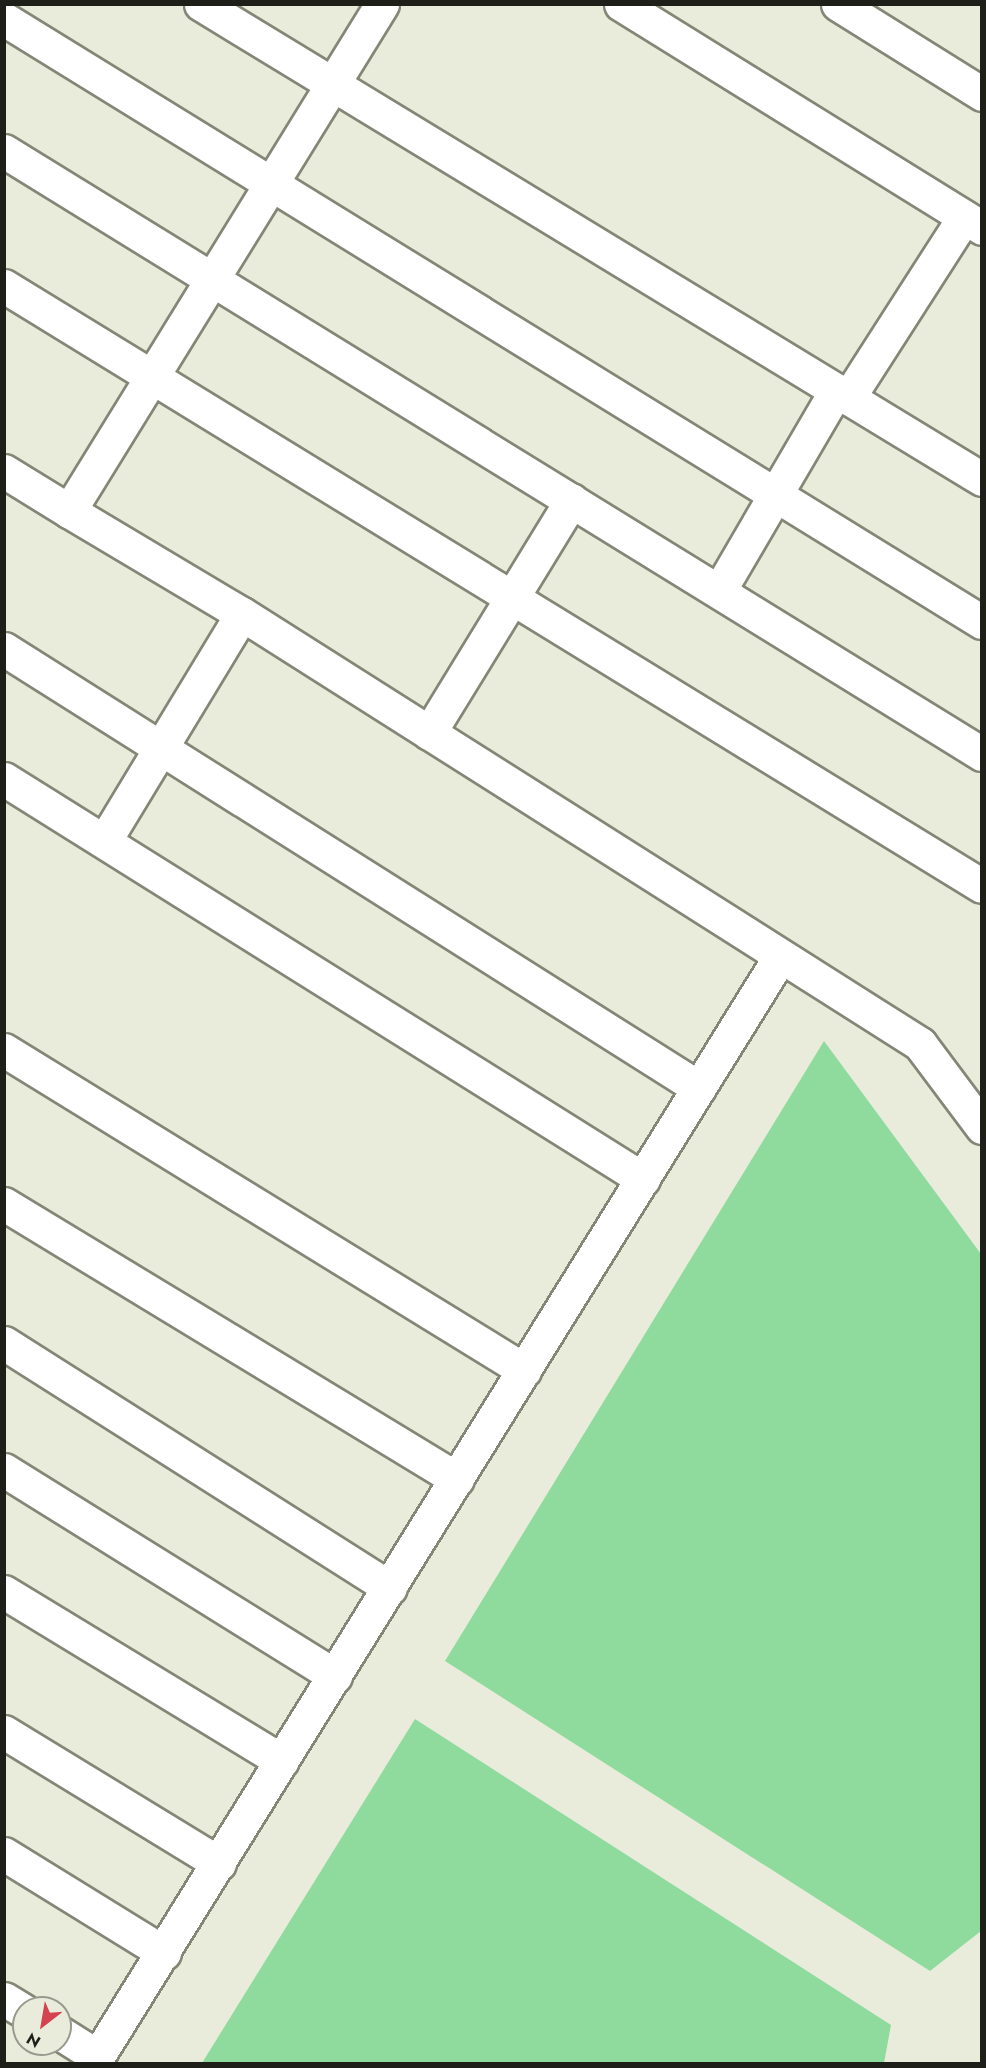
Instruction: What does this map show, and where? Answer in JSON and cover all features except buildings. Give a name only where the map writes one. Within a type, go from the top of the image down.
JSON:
[{"type":"street","points":[[201,4],[332,86],[981,479]]},
{"type":"street","points":[[69,511],[382,4]]},
{"type":"street","points":[[621,4],[973,222],[842,395],[775,495],[719,591]]},
{"type":"street","points":[[838,4],[981,94]]},
{"type":"street","points":[[4,19],[981,622]]},
{"type":"street","points":[[4,151],[981,754]]},
{"type":"street","points":[[4,286],[981,886]]},
{"type":"street","points":[[4,471],[242,614],[920,1044],[981,1127]]},
{"type":"street","points":[[429,733],[572,500]]},
{"type":"street","points":[[105,840],[242,614]]},
{"type":"street","points":[[4,649],[699,1088]]},
{"type":"street","points":[[4,779],[105,840],[644,1179]]},
{"type":"street","points":[[72,2042],[95,2060],[164,1953],[780,957]]},
{"type":"street","points":[[4,1050],[524,1370]]},
{"type":"street","points":[[4,1204],[457,1479]]},
{"type":"street","points":[[4,1343],[390,1588]]},
{"type":"street","points":[[4,1470],[335,1676]]},
{"type":"street","points":[[4,1592],[282,1761]]},
{"type":"street","points":[[4,1732],[219,1863]]},
{"type":"street","points":[[4,1854],[164,1953]]},
{"type":"shaded area","points":[[824,1041],[981,1254],[981,1931],[930,1971],[445,1661]]},
{"type":"shaded area","points":[[415,1719],[891,2025],[884,2063],[202,2063]]}]
